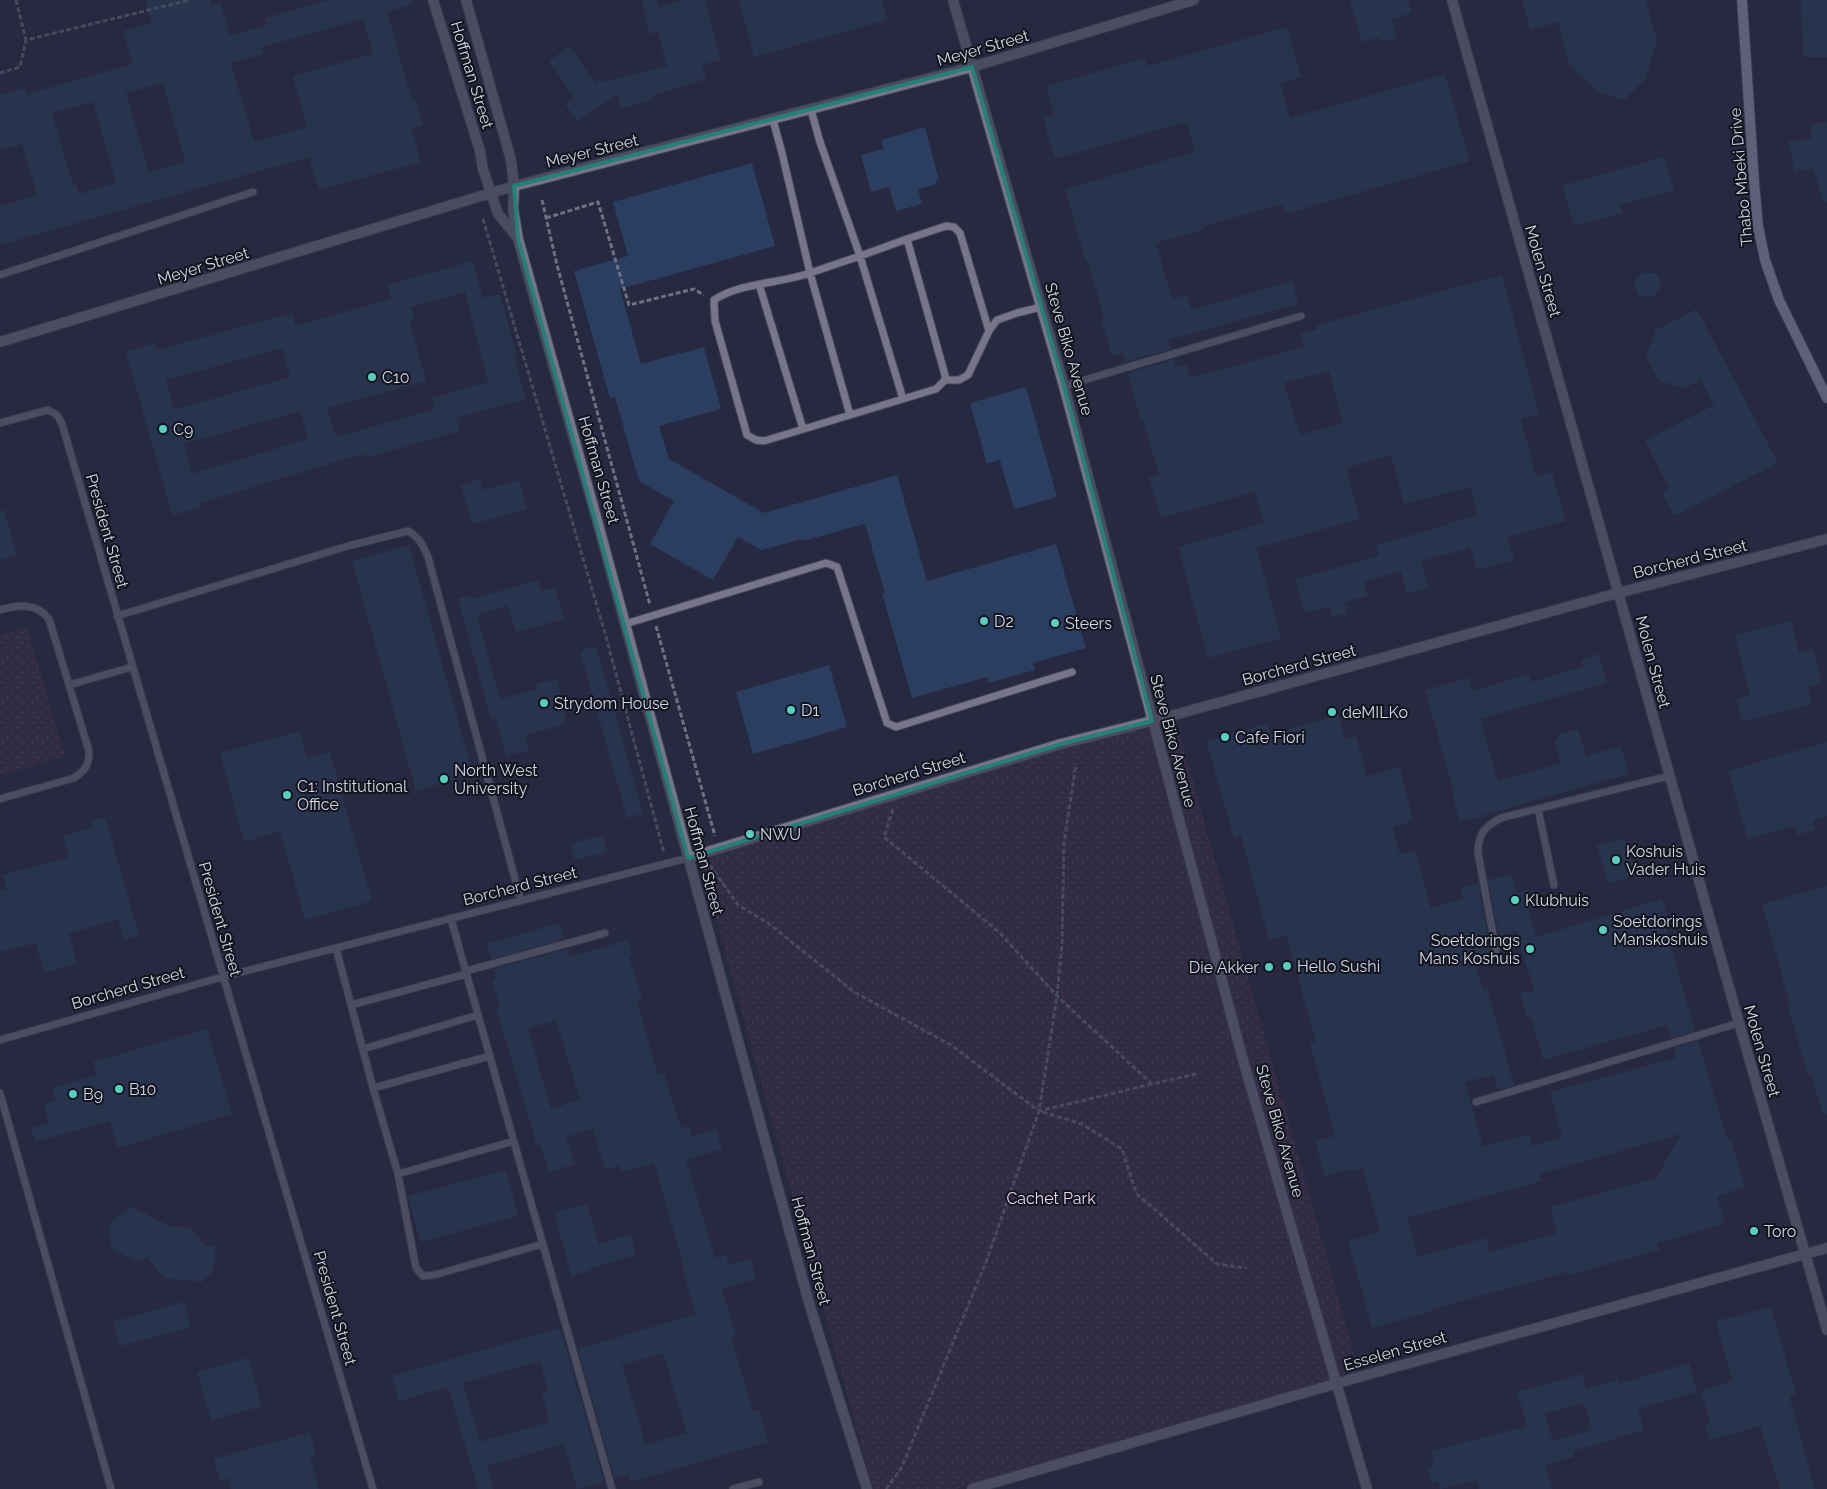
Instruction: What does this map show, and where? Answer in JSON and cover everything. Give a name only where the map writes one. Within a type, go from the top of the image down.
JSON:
[{"type":"main road","name":"Thabo Mbeki Drive","points":[[1742,0],[1758,226],[1765,260],[1779,300],[1827,398]]},
{"type":"street","name":"Hoffman Street","points":[[433,0],[498,214],[518,239]]},
{"type":"street","name":"Hoffman Street","points":[[466,0],[511,160],[514,186],[513,209],[518,239],[625,624],[809,1303],[866,1489]]},
{"type":"street","name":"Steve Biko Avenue","points":[[953,0],[1064,386],[1241,1051],[1367,1489]]},
{"type":"street","name":"Meyer Street","points":[[3,341],[514,186],[972,67],[1194,0]]},
{"type":"street","name":"Molen Street","points":[[1452,0],[1738,1023],[1827,1330]]},
{"type":"street","name":"Borcherd Street","points":[[688,858],[1062,744],[1152,721],[1618,592],[1827,539]]},
{"type":"street","name":"Esselen Street","points":[[972,1489],[1337,1383],[1827,1248]]},
{"type":"lane","points":[[811,110],[820,142],[860,256],[903,399]]},
{"type":"lane","points":[[773,120],[785,162],[810,273],[850,415]]},
{"type":"lane","points":[[0,275],[253,192]]},
{"type":"lane","points":[[907,240],[945,375],[942,385],[936,389],[764,441],[756,440],[747,435],[715,321],[714,300],[722,295],[759,284],[810,273],[946,226],[954,227],[960,232],[988,331]]},
{"type":"lane","points":[[759,284],[803,429]]},
{"type":"lane","points":[[945,380],[959,380],[968,375],[988,331],[997,320],[1042,307]]},
{"type":"lane","points":[[1064,386],[1301,316]]},
{"type":"lane","name":"President Street","points":[[0,423],[48,410],[57,415],[62,424],[373,1489]]},
{"type":"lane","points":[[117,616],[348,546],[408,531],[418,536],[428,557],[521,901]]},
{"type":"lane","points":[[625,624],[826,563],[837,567],[887,723],[896,727],[1072,672]]},
{"type":"lane","points":[[0,610],[22,605],[34,607],[44,612],[49,619],[88,751],[89,763],[84,772],[74,778],[0,799]]},
{"type":"lane","points":[[69,685],[132,667]]},
{"type":"lane","points":[[1496,950],[1478,853],[1478,841],[1484,830],[1501,818],[1669,776]]},
{"type":"lane","points":[[1538,809],[1554,884]]},
{"type":"lane","name":"Borcherd Street","points":[[0,1040],[222,977],[688,858]]},
{"type":"lane","points":[[451,919],[612,1489]]},
{"type":"lane","points":[[351,1005],[604,933]]},
{"type":"lane","points":[[336,948],[398,1174],[416,1268],[423,1276],[434,1275],[543,1244]]},
{"type":"lane","points":[[363,1049],[478,1015]]},
{"type":"lane","points":[[1476,1102],[1738,1023]]},
{"type":"lane","points":[[373,1088],[490,1056]]},
{"type":"lane","points":[[0,1093],[111,1489]]},
{"type":"lane","points":[[398,1174],[514,1140]]},
{"type":"lane","points":[[733,1489],[759,1482]]},
{"type":"path","points":[[0,73],[20,67],[26,40],[16,0]]},
{"type":"path","points":[[26,40],[190,0]]},
{"type":"path","points":[[542,200],[556,265],[719,849]]},
{"type":"path","points":[[546,218],[598,202],[629,305],[694,289],[714,300]]},
{"type":"path","points":[[483,219],[605,632],[667,864]]},
{"type":"path","points":[[886,1489],[901,1469],[986,1262],[1039,1111],[1057,996],[1062,944],[1064,843],[1076,764]]},
{"type":"path","points":[[898,793],[884,837],[1000,933],[1057,996],[1152,1084]]},
{"type":"path","points":[[702,854],[738,905],[768,923],[854,992],[951,1045],[1039,1111],[1082,1124],[1122,1150],[1136,1193],[1217,1264],[1246,1268]]},
{"type":"path","points":[[1039,1111],[1196,1074]]},
{"type":"highlighted area","points":[[972,67],[1064,386],[1152,721],[1061,744],[688,858],[518,239],[514,186]]},
{"type":"green space","points":[[27,627],[65,756],[0,775],[0,635]]},
{"type":"green space","name":"Cachet Park","points":[[1174,715],[1360,1374],[956,1489],[873,1489],[696,851]]},
{"type":"building","points":[[145,0],[210,0],[211,6],[221,3],[230,36],[267,25],[265,18],[329,0],[413,0],[414,4],[387,12],[412,100],[415,99],[423,125],[411,128],[421,162],[319,190],[309,157],[0,245],[0,206],[37,195],[22,144],[0,150],[0,95],[25,88],[27,94],[133,64],[123,31],[152,23]],"holes":[[[363,19],[373,54],[293,76],[307,127],[254,142],[231,63],[264,54],[262,47]],[[163,83],[185,162],[149,172],[126,93]],[[93,102],[116,183],[79,194],[76,184],[73,185],[52,113]]]},
{"type":"building","points":[[641,0],[657,0],[659,7],[684,0],[705,0],[721,60],[702,65],[706,79],[651,96],[652,100],[621,109],[617,94],[577,121],[565,104],[574,98],[549,61],[570,46],[595,83],[601,79],[603,82],[667,66],[658,32],[650,34]]},
{"type":"building","points":[[739,0],[882,0],[887,20],[754,57]]},
{"type":"building","points":[[1350,0],[1408,0],[1412,13],[1391,19],[1397,38],[1382,42],[1381,37],[1362,42]]},
{"type":"building","points":[[1522,0],[1646,0],[1657,41],[1646,78],[1624,100],[1598,92],[1570,66],[1558,22],[1530,30]]},
{"type":"building","points":[[1801,0],[1827,0],[1827,57],[1803,57]]},
{"type":"building","points":[[1287,27],[1301,77],[1280,83],[1290,118],[1445,74],[1470,161],[1285,214],[1282,204],[1204,226],[1205,229],[1156,243],[1172,299],[1187,295],[1191,310],[1292,281],[1298,304],[1169,340],[1171,349],[1125,362],[1122,353],[1112,356],[1101,319],[1104,318],[1065,189],[1195,152],[1186,122],[1055,159],[1043,118],[1054,115],[1046,86],[1145,58],[1147,66]]},
{"type":"building","points":[[1827,122],[1827,202],[1824,203],[1813,169],[1794,172],[1789,141],[1812,138],[1810,124]]},
{"type":"building","points":[[925,127],[939,180],[935,181],[936,184],[918,189],[922,204],[896,211],[889,187],[871,192],[861,155],[883,149],[881,140]]},
{"type":"building","points":[[1664,157],[1674,190],[1620,205],[1622,213],[1574,226],[1562,186]]},
{"type":"building","points":[[752,163],[775,246],[620,289],[641,364],[704,347],[721,409],[659,426],[669,459],[764,513],[897,475],[927,581],[1056,544],[1086,648],[1033,663],[1035,670],[989,683],[987,677],[912,698],[882,593],[885,593],[865,524],[761,550],[738,537],[713,580],[650,544],[674,501],[639,481],[615,397],[610,398],[574,271],[628,256],[613,202]]},
{"type":"building","points":[[473,261],[483,298],[500,294],[517,356],[514,357],[526,399],[456,418],[460,431],[366,458],[365,453],[200,503],[201,507],[172,515],[126,352],[155,343],[157,350],[292,313],[295,326],[391,299],[387,285]],"holes":[[[465,292],[488,382],[432,398],[435,409],[336,437],[327,408],[426,381],[410,322],[415,320],[411,307]],[[282,348],[290,377],[174,410],[166,380]],[[300,411],[308,439],[192,474],[184,444]]]},
{"type":"building","points":[[1642,273],[1656,273],[1662,285],[1653,297],[1639,296],[1633,284]]},
{"type":"building","points":[[1502,275],[1539,414],[1521,419],[1536,476],[1552,472],[1566,521],[1507,537],[1514,560],[1477,570],[1470,548],[1421,561],[1428,588],[1406,594],[1401,571],[1364,582],[1368,596],[1344,602],[1347,613],[1332,616],[1330,606],[1305,613],[1295,579],[1379,556],[1376,545],[1478,516],[1470,487],[1404,504],[1391,455],[1346,468],[1360,519],[1257,548],[1281,638],[1208,658],[1178,547],[1264,523],[1255,492],[1161,518],[1149,477],[1159,474],[1143,421],[1141,422],[1128,373],[1174,359],[1176,367],[1187,365],[1190,378],[1304,347],[1301,334],[1318,329],[1317,325]],"holes":[[[1329,371],[1343,423],[1300,435],[1284,383]]]},
{"type":"building","points":[[1697,309],[1778,463],[1674,516],[1662,492],[1669,488],[1645,441],[1714,405],[1701,380],[1685,388],[1659,381],[1646,356],[1656,330]]},
{"type":"building","points":[[1026,387],[1057,497],[1014,509],[1000,460],[987,464],[970,403]]},
{"type":"building","points":[[480,479],[483,490],[519,480],[527,509],[472,524],[461,485]]},
{"type":"building","points":[[4,510],[17,555],[0,560],[0,511]]},
{"type":"building","points":[[409,545],[473,774],[416,791],[352,561]]},
{"type":"building","points":[[538,580],[541,591],[555,587],[564,619],[516,632],[508,605],[477,615],[500,699],[537,689],[536,684],[557,679],[566,713],[564,714],[566,724],[525,735],[529,750],[506,756],[496,718],[491,720],[458,599],[471,595],[472,599]]},
{"type":"building","points":[[1791,621],[1799,652],[1813,649],[1822,683],[1808,687],[1812,704],[1742,722],[1736,699],[1750,696],[1735,635]]},
{"type":"building","points":[[596,646],[643,813],[627,818],[580,651]]},
{"type":"building","points":[[1599,654],[1607,683],[1480,719],[1498,781],[1561,763],[1554,741],[1558,739],[1557,735],[1578,729],[1586,756],[1621,746],[1629,774],[1460,822],[1452,794],[1454,793],[1425,690],[1469,678],[1472,691],[1529,674],[1531,682],[1583,667],[1581,660]]},
{"type":"building","name":"D1","points":[[829,665],[847,727],[753,754],[736,692]]},
{"type":"building","points":[[1339,715],[1345,739],[1356,736],[1367,776],[1400,767],[1413,821],[1393,827],[1400,854],[1415,850],[1431,908],[1463,899],[1460,888],[1478,884],[1491,951],[1494,957],[1475,962],[1483,990],[1487,988],[1514,1085],[1498,1090],[1494,1075],[1465,1082],[1483,1147],[1529,1134],[1533,1146],[1562,1137],[1550,1092],[1676,1058],[1674,1048],[1698,1041],[1728,1141],[1731,1140],[1745,1187],[1717,1196],[1725,1223],[1657,1244],[1659,1250],[1569,1275],[1568,1272],[1432,1309],[1433,1311],[1372,1328],[1348,1241],[1380,1232],[1363,1168],[1350,1172],[1350,1169],[1325,1176],[1315,1141],[1335,1136],[1310,1044],[1316,1042],[1286,935],[1269,940],[1241,836],[1234,838],[1206,741],[1267,723],[1270,735]],"holes":[[[1681,1134],[1656,1178],[1550,1207],[1557,1233],[1490,1252],[1486,1238],[1418,1257],[1407,1218],[1542,1181],[1540,1174]]]},
{"type":"building","name":"C1: Institutional Office","points":[[300,731],[307,758],[330,752],[372,901],[305,920],[280,831],[244,842],[220,753]]},
{"type":"building","points":[[1827,742],[1827,816],[1813,820],[1815,830],[1797,835],[1794,826],[1748,839],[1728,771]]},
{"type":"building","points":[[105,817],[139,935],[124,940],[118,919],[69,934],[77,963],[45,973],[35,943],[0,952],[0,891],[7,889],[3,875],[69,857],[63,836],[92,828],[90,821]]},
{"type":"building","points":[[603,835],[607,852],[575,860],[570,844]]},
{"type":"building","name":"Koshuis Vader Huis","points":[[1625,838],[1636,875],[1608,883],[1597,846]]},
{"type":"building","points":[[1511,874],[1517,893],[1528,890],[1533,907],[1528,909],[1536,937],[1662,899],[1670,924],[1665,925],[1695,1031],[1671,1038],[1667,1025],[1543,1060],[1531,1017],[1527,1018],[1520,994],[1534,990],[1516,931],[1499,936],[1488,880]]},
{"type":"building","points":[[1827,886],[1827,1114],[1823,1115],[1811,1074],[1808,1075],[1787,1005],[1790,1004],[1762,904]]},
{"type":"building","points":[[559,923],[564,939],[491,959],[487,944]]},
{"type":"building","points":[[628,940],[632,955],[629,956],[642,999],[637,1001],[658,1075],[664,1073],[681,1128],[690,1126],[692,1136],[716,1129],[722,1149],[686,1160],[715,1258],[726,1255],[729,1265],[751,1258],[756,1279],[722,1289],[736,1335],[731,1337],[753,1411],[759,1410],[768,1442],[631,1482],[629,1474],[615,1479],[578,1349],[696,1314],[654,1163],[622,1172],[620,1165],[605,1170],[593,1129],[566,1137],[575,1164],[549,1172],[540,1145],[537,1146],[496,1009],[500,1008],[492,979],[496,978],[494,969],[567,949],[569,957]],"holes":[[[556,1020],[580,1100],[551,1109],[528,1029]],[[663,1353],[687,1433],[646,1445],[622,1365]]]},
{"type":"building","name":"B10","points":[[207,1029],[232,1114],[118,1148],[110,1121],[35,1142],[31,1128],[49,1123],[44,1104],[55,1100],[52,1088],[97,1075],[93,1062]]},
{"type":"building","points":[[506,1170],[518,1216],[420,1242],[408,1196]]},
{"type":"building","points":[[587,1204],[599,1244],[631,1234],[636,1255],[571,1276],[554,1212]]},
{"type":"building","points":[[133,1207],[169,1226],[191,1228],[205,1245],[216,1247],[213,1272],[202,1282],[164,1278],[147,1257],[139,1262],[111,1248],[110,1222]]},
{"type":"building","points":[[184,1302],[191,1327],[120,1346],[113,1322]]},
{"type":"building","points":[[1771,1307],[1796,1394],[1789,1395],[1815,1489],[1780,1489],[1760,1426],[1709,1440],[1705,1425],[1710,1423],[1701,1391],[1732,1381],[1716,1321]]},
{"type":"building","points":[[560,1328],[604,1482],[577,1489],[564,1444],[487,1466],[494,1489],[478,1489],[448,1387],[399,1401],[392,1376]],"holes":[[[540,1361],[548,1392],[542,1393],[549,1422],[480,1442],[463,1383]]]},
{"type":"building","points":[[248,1358],[262,1406],[211,1420],[197,1372]]},
{"type":"building","points":[[1689,1363],[1697,1392],[1638,1409],[1644,1430],[1573,1451],[1574,1457],[1545,1465],[1552,1489],[1479,1489],[1477,1480],[1440,1489],[1438,1481],[1432,1483],[1428,1468],[1434,1466],[1431,1451],[1527,1426],[1517,1392],[1582,1374],[1586,1389],[1618,1380],[1619,1384]],"holes":[[[1584,1403],[1592,1430],[1553,1441],[1545,1414]]]},
{"type":"building","points":[[310,1432],[316,1454],[310,1455],[319,1489],[231,1489],[230,1478],[220,1481],[214,1459]]},
{"type":"place","name":"C10","points":[[372,377]]},
{"type":"place","name":"C9","points":[[163,429]]},
{"type":"place","name":"D2","points":[[984,621]]},
{"type":"place","name":"Steers","points":[[1055,623]]},
{"type":"place","name":"Strydom House","points":[[544,703]]},
{"type":"place","name":"D1","points":[[791,710]]},
{"type":"place","name":"deMILKo","points":[[1332,712]]},
{"type":"place","name":"Cafe Fiori","points":[[1225,737]]},
{"type":"place","name":"North West University","points":[[444,779]]},
{"type":"place","name":"C1: Institutional Office","points":[[287,795]]},
{"type":"place","name":"NWU","points":[[750,834]]},
{"type":"place","name":"Koshuis Vader Huis","points":[[1616,860]]},
{"type":"place","name":"Klubhuis","points":[[1515,900]]},
{"type":"place","name":"Soetdorings Manskoshuis","points":[[1603,930]]},
{"type":"place","name":"Soetdorings Mans Koshuis","points":[[1530,949]]},
{"type":"place","name":"Hello Sushi","points":[[1287,966]]},
{"type":"place","name":"Die Akker","points":[[1269,967]]},
{"type":"place","name":"B10","points":[[119,1089]]},
{"type":"place","name":"B9","points":[[73,1094]]},
{"type":"place","name":"Toro","points":[[1754,1231]]}]
